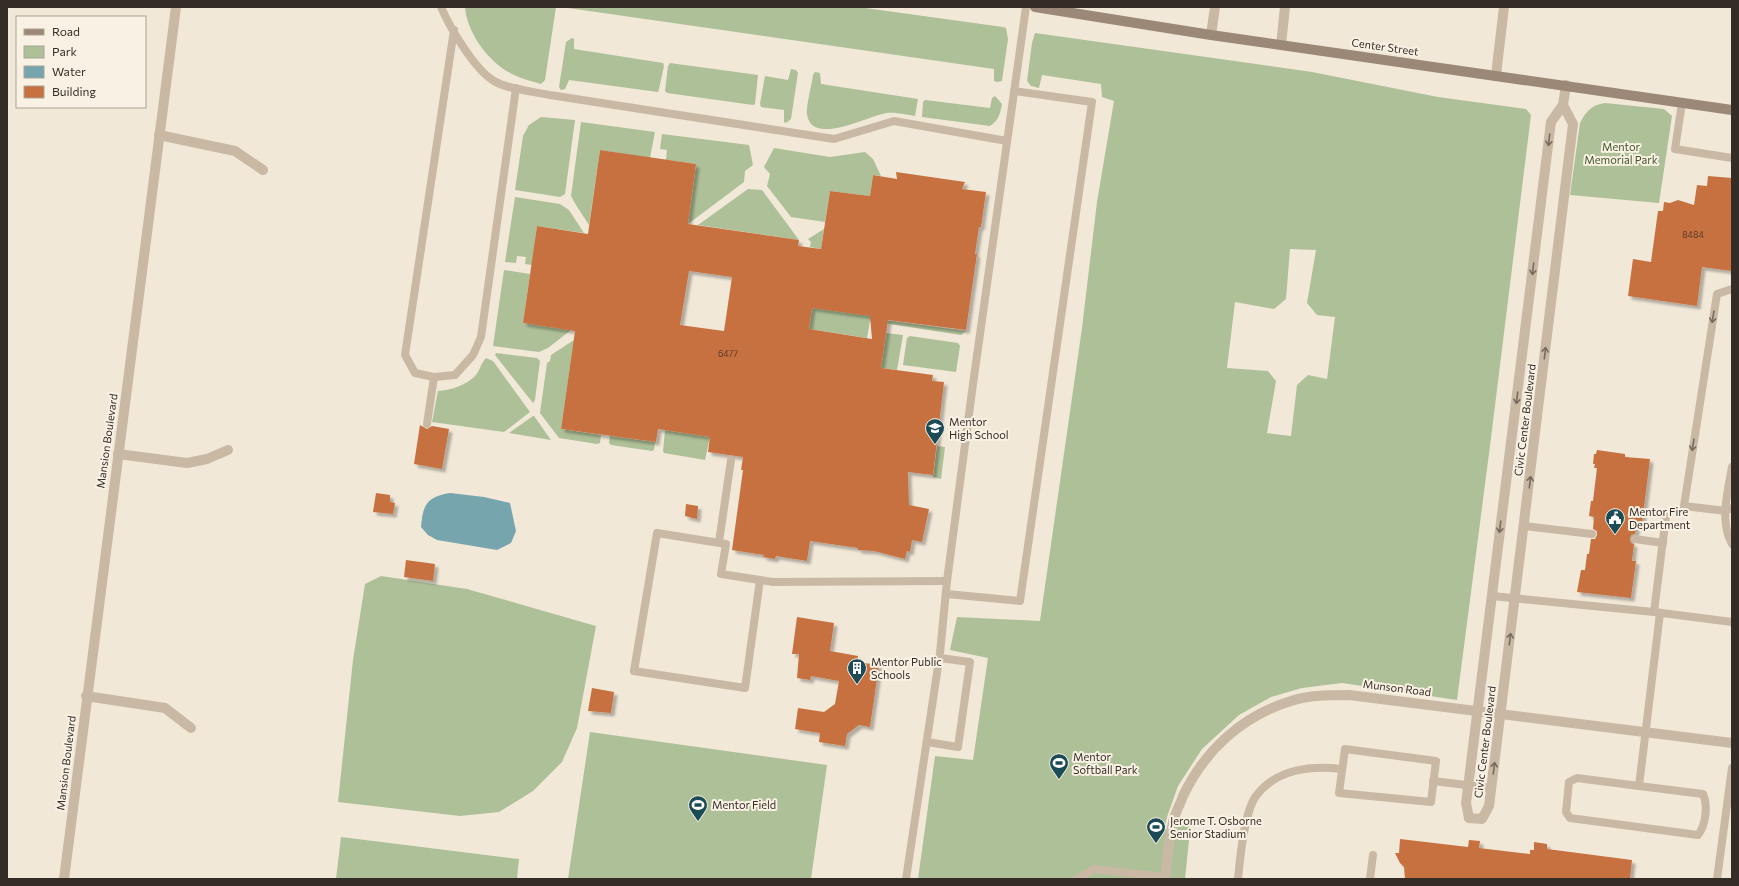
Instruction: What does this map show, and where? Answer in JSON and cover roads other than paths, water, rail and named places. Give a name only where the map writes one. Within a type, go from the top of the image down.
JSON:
[{"type":"main road","name":"Center Street","points":[[1035,7],[1211,35],[1732,110]]},
{"type":"street","name":"Mansion Boulevard","points":[[64,879],[86,696],[176,7]]},
{"type":"street","points":[[1211,35],[1215,7]]},
{"type":"street","points":[[1281,44],[1285,7]]},
{"type":"street","points":[[1496,75],[1504,7]]},
{"type":"street","name":"Civic Center Boulevard","points":[[1563,105],[1573,124],[1516,598],[1489,806],[1482,819],[1469,818],[1466,803],[1468,785],[1551,122],[1563,105],[1566,85]]},
{"type":"street","points":[[159,136],[235,151],[263,170]]},
{"type":"street","points":[[118,454],[187,463],[207,459],[228,450]]},
{"type":"street","name":"Munson Road","points":[[1165,878],[1173,821],[1192,779],[1206,758],[1220,742],[1250,718],[1291,700],[1335,695],[1349,695],[1732,743]]},
{"type":"street","points":[[86,696],[165,708],[191,728]]},
{"type":"lane","points":[[441,7],[470,59],[494,81],[516,88],[558,96],[834,139],[894,121],[1007,141]]},
{"type":"lane","points":[[906,879],[940,658],[947,581],[1026,7]]},
{"type":"lane","points":[[454,30],[405,355],[415,373],[434,377],[455,375],[473,355],[482,337],[516,88]]},
{"type":"lane","points":[[946,594],[1020,601],[1092,102],[1014,91]]},
{"type":"lane","points":[[1682,103],[1675,149],[1732,158]]},
{"type":"lane","points":[[1729,509],[1684,506],[1717,294],[1732,289]]},
{"type":"lane","points":[[427,424],[434,377]]},
{"type":"lane","points":[[719,542],[731,460]]},
{"type":"lane","points":[[1732,467],[1729,509],[1725,527],[1732,544]]},
{"type":"lane","points":[[1639,786],[1666,516]]},
{"type":"lane","points":[[1524,526],[1592,534]]},
{"type":"lane","points":[[760,580],[745,688],[634,671],[657,533],[726,544],[721,574],[760,580],[773,582],[947,581]]},
{"type":"lane","points":[[1634,539],[1663,543]]},
{"type":"lane","points":[[1492,596],[1657,612],[1732,622]]},
{"type":"lane","points":[[927,742],[958,747],[970,662],[940,658]]},
{"type":"lane","points":[[1345,749],[1436,761],[1434,781],[1431,802],[1339,793],[1345,749]]},
{"type":"lane","points":[[1238,879],[1246,820],[1255,797],[1273,779],[1301,768],[1326,767],[1342,769]]},
{"type":"lane","points":[[1717,879],[1732,768]]},
{"type":"lane","points":[[1577,778],[1639,786],[1703,794],[1706,801],[1703,829],[1698,835],[1570,818],[1566,812],[1569,782],[1577,778]]},
{"type":"lane","points":[[1434,781],[1491,788]]},
{"type":"lane","points":[[1370,879],[1373,855]]},
{"type":"lane","points":[[1077,879],[1094,869],[1165,878]]},
{"type":"water","points":[[450,493],[484,497],[510,503],[516,531],[511,543],[497,550],[437,540],[428,535],[421,527],[423,513],[427,503],[436,497]]},
{"type":"place","name":"Mentor High School","points":[[935,445]]},
{"type":"place","name":"Mentor Fire Department","points":[[1615,535]]},
{"type":"place","name":"Mentor Public Schools","points":[[857,685]]},
{"type":"place","name":"Mentor Softball Park","points":[[1059,780]]},
{"type":"place","name":"Mentor Field","points":[[698,822]]},
{"type":"place","name":"Jerome T. Osborne Senior Stadium","points":[[1156,844]]},
{"type":"park label","name":"Mentor Memorial Park","points":[[1621,153]]}]
